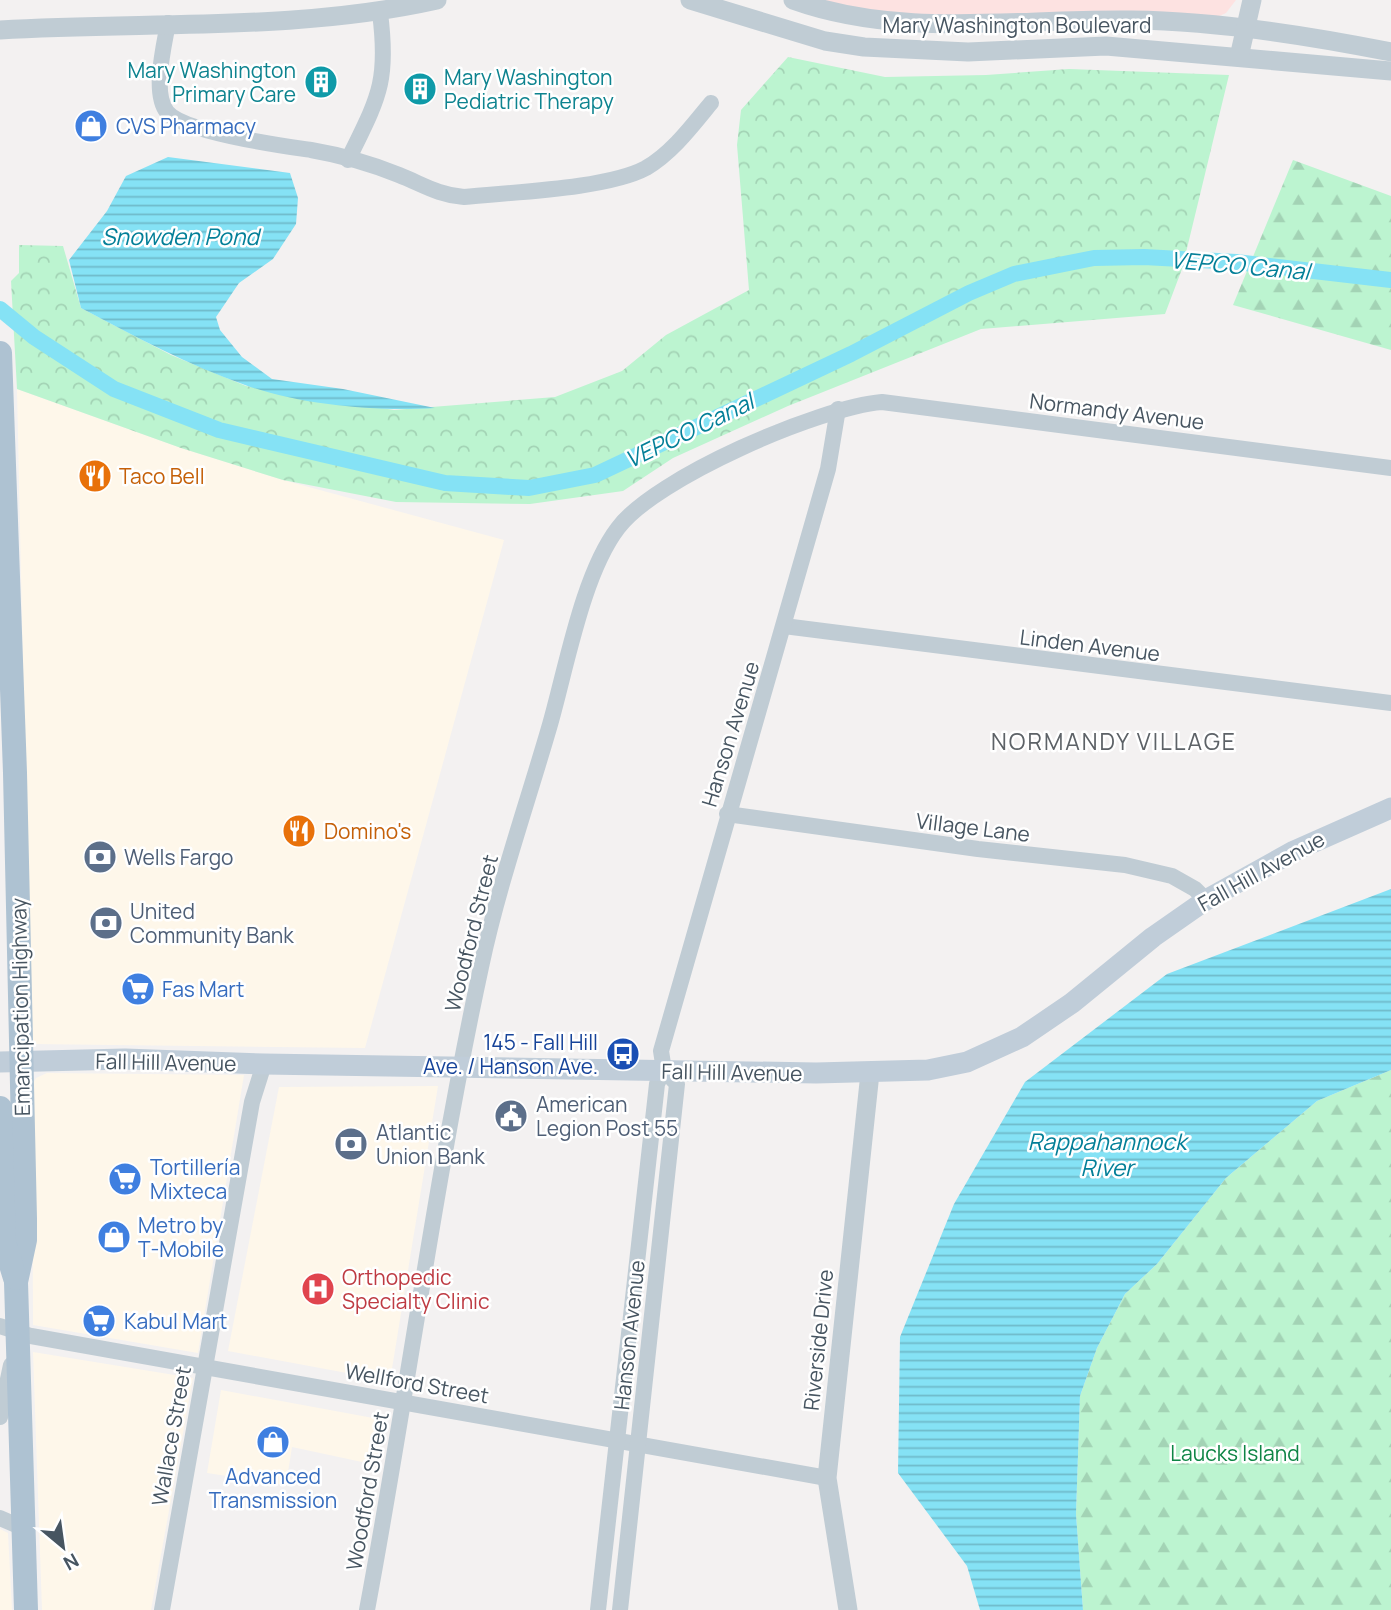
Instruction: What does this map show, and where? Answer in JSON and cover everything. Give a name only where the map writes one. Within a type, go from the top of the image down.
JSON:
[{"type":"main road","name":"Emancipation Highway","points":[[0,353],[16,773],[10,1062],[25,1230],[8,1329],[23,1528],[26,1610]]},
{"type":"main road","name":"Fall Hill Avenue","points":[[10,1062],[125,1059],[264,1064],[870,1073],[928,1070],[967,1062],[1022,1037],[1072,1003],[1153,937],[1206,900],[1294,851],[1391,808]]},
{"type":"main road","name":"Emancipation Highway","points":[[0,1108],[5,1242],[16,1282]]},
{"type":"street","points":[[0,30],[302,20],[380,13],[437,0]]},
{"type":"street","name":"Mary Washington Boulevard","points":[[690,0],[812,38],[864,47],[968,52],[1106,46],[1391,71]]},
{"type":"street","name":"Mary Washington Boulevard","points":[[793,0],[836,14],[879,22],[922,24],[1134,20],[1244,28],[1391,52]]},
{"type":"street","points":[[1239,57],[1252,0]]},
{"type":"street","points":[[348,160],[380,94],[385,70],[380,13]]},
{"type":"street","points":[[168,23],[160,64],[162,102],[173,118],[241,138],[348,160],[401,176],[428,190],[464,197],[603,181],[647,167],[666,153],[711,103]]},
{"type":"street","name":"Normandy Avenue","points":[[838,409],[883,402],[1391,468]]},
{"type":"street","name":"Hanson Avenue","points":[[620,1610],[677,1084],[664,1070],[661,1051],[828,469],[838,409]]},
{"type":"street","name":"Woodford Street","points":[[367,1610],[461,1066],[482,963],[584,604],[615,531],[628,514],[658,490],[739,450],[838,409]]},
{"type":"street","name":"Linden Avenue","points":[[784,626],[1391,704]]},
{"type":"street","name":"Village Lane","points":[[727,814],[978,849],[1125,865],[1172,876],[1195,889],[1206,900]]},
{"type":"street","name":"Wallace Street","points":[[162,1610],[252,1102],[264,1064]]},
{"type":"street","name":"Hanson Avenue","points":[[598,1610],[657,1084],[664,1070]]},
{"type":"street","name":"Riverside Drive","points":[[848,1610],[827,1478],[870,1073]]},
{"type":"street","points":[[0,1417],[8,1329]]},
{"type":"street","name":"Wellford Street","points":[[8,1329],[827,1478]]},
{"type":"street","points":[[0,1518],[23,1528]]},
{"type":"shaded area","points":[[819,0],[1236,0],[1226,13],[1217,17],[898,16]]},
{"type":"shaded area","points":[[17,389],[181,448],[283,480],[504,540],[365,1048],[31,1044]]},
{"type":"shaded area","points":[[47,1073],[244,1075],[198,1353],[33,1325],[32,1085],[36,1078]]},
{"type":"shaded area","points":[[438,1086],[390,1381],[228,1351],[279,1087]]},
{"type":"shaded area","points":[[33,1352],[193,1378],[151,1610],[42,1610]]},
{"type":"shaded area","points":[[221,1390],[384,1420],[376,1465],[292,1447],[286,1485],[207,1473]]},
{"type":"shaded area","points":[[0,1529],[8,1533],[12,1610],[0,1610]]},
{"type":"green space","points":[[788,57],[885,77],[986,75],[1069,69],[1229,75],[1182,269],[1165,314],[981,329],[788,406],[673,458],[623,491],[530,504],[396,502],[283,480],[181,448],[17,389],[11,281],[19,273],[19,245],[63,246],[81,308],[171,355],[246,386],[394,410],[555,397],[622,371],[666,335],[749,290],[737,145],[741,110]]},
{"type":"green space","points":[[1293,160],[1391,196],[1391,350],[1233,305]]},
{"type":"green space","name":"Laucks Island","points":[[1391,1070],[1391,1610],[1083,1610],[1076,1514],[1080,1396],[1097,1348],[1125,1294],[1157,1264],[1226,1178],[1317,1101]]},
{"type":"water","name":"Snowden Pond","points":[[168,157],[290,173],[298,198],[296,224],[273,259],[239,283],[216,317],[220,330],[242,357],[272,379],[343,389],[435,408],[364,408],[314,402],[267,392],[182,359],[81,308],[69,260],[107,211],[126,176]]},
{"type":"water","name":"Rappahannock River","points":[[1391,889],[1391,1070],[1317,1101],[1226,1178],[1157,1264],[1125,1294],[1097,1348],[1080,1396],[1076,1514],[1083,1610],[980,1610],[967,1566],[898,1473],[900,1337],[954,1204],[1025,1082],[1167,974]]},
{"type":"waterway","name":"VEPCO Canal","points":[[0,309],[34,337],[114,389],[219,430],[445,483],[529,488],[595,475],[851,354],[969,293],[1014,274],[1094,258],[1144,257],[1236,262],[1391,280]]},
{"type":"place","name":"Mary Washington Primary Care","points":[[321,82]]},
{"type":"place","name":"Mary Washington Pediatric Therapy","points":[[420,89]]},
{"type":"place","name":"CVS Pharmacy","points":[[91,126]]},
{"type":"place","name":"Taco Bell","points":[[95,476]]},
{"type":"place","name":"Domino's","points":[[299,831]]},
{"type":"place","name":"Wells Fargo","points":[[100,857]]},
{"type":"place","name":"United Community Bank","points":[[106,923]]},
{"type":"place","name":"Fas Mart","points":[[138,989]]},
{"type":"place","name":"145 - Fall Hill Ave. / Hanson Ave.","points":[[623,1054]]},
{"type":"place","name":"American Legion Post 55","points":[[511,1116]]},
{"type":"place","name":"Atlantic Union Bank","points":[[351,1144]]},
{"type":"place","name":"Tortillería Mixteca","points":[[125,1179]]},
{"type":"place","name":"Metro by T-Mobile","points":[[114,1237]]},
{"type":"place","name":"Orthopedic Specialty Clinic","points":[[318,1289]]},
{"type":"place","name":"Kabul Mart","points":[[99,1321]]},
{"type":"place","name":"Advanced Transmission","points":[[273,1442]]},
{"type":"district","name":"NORMANDY VILLAGE","points":[[1114,741]]}]
